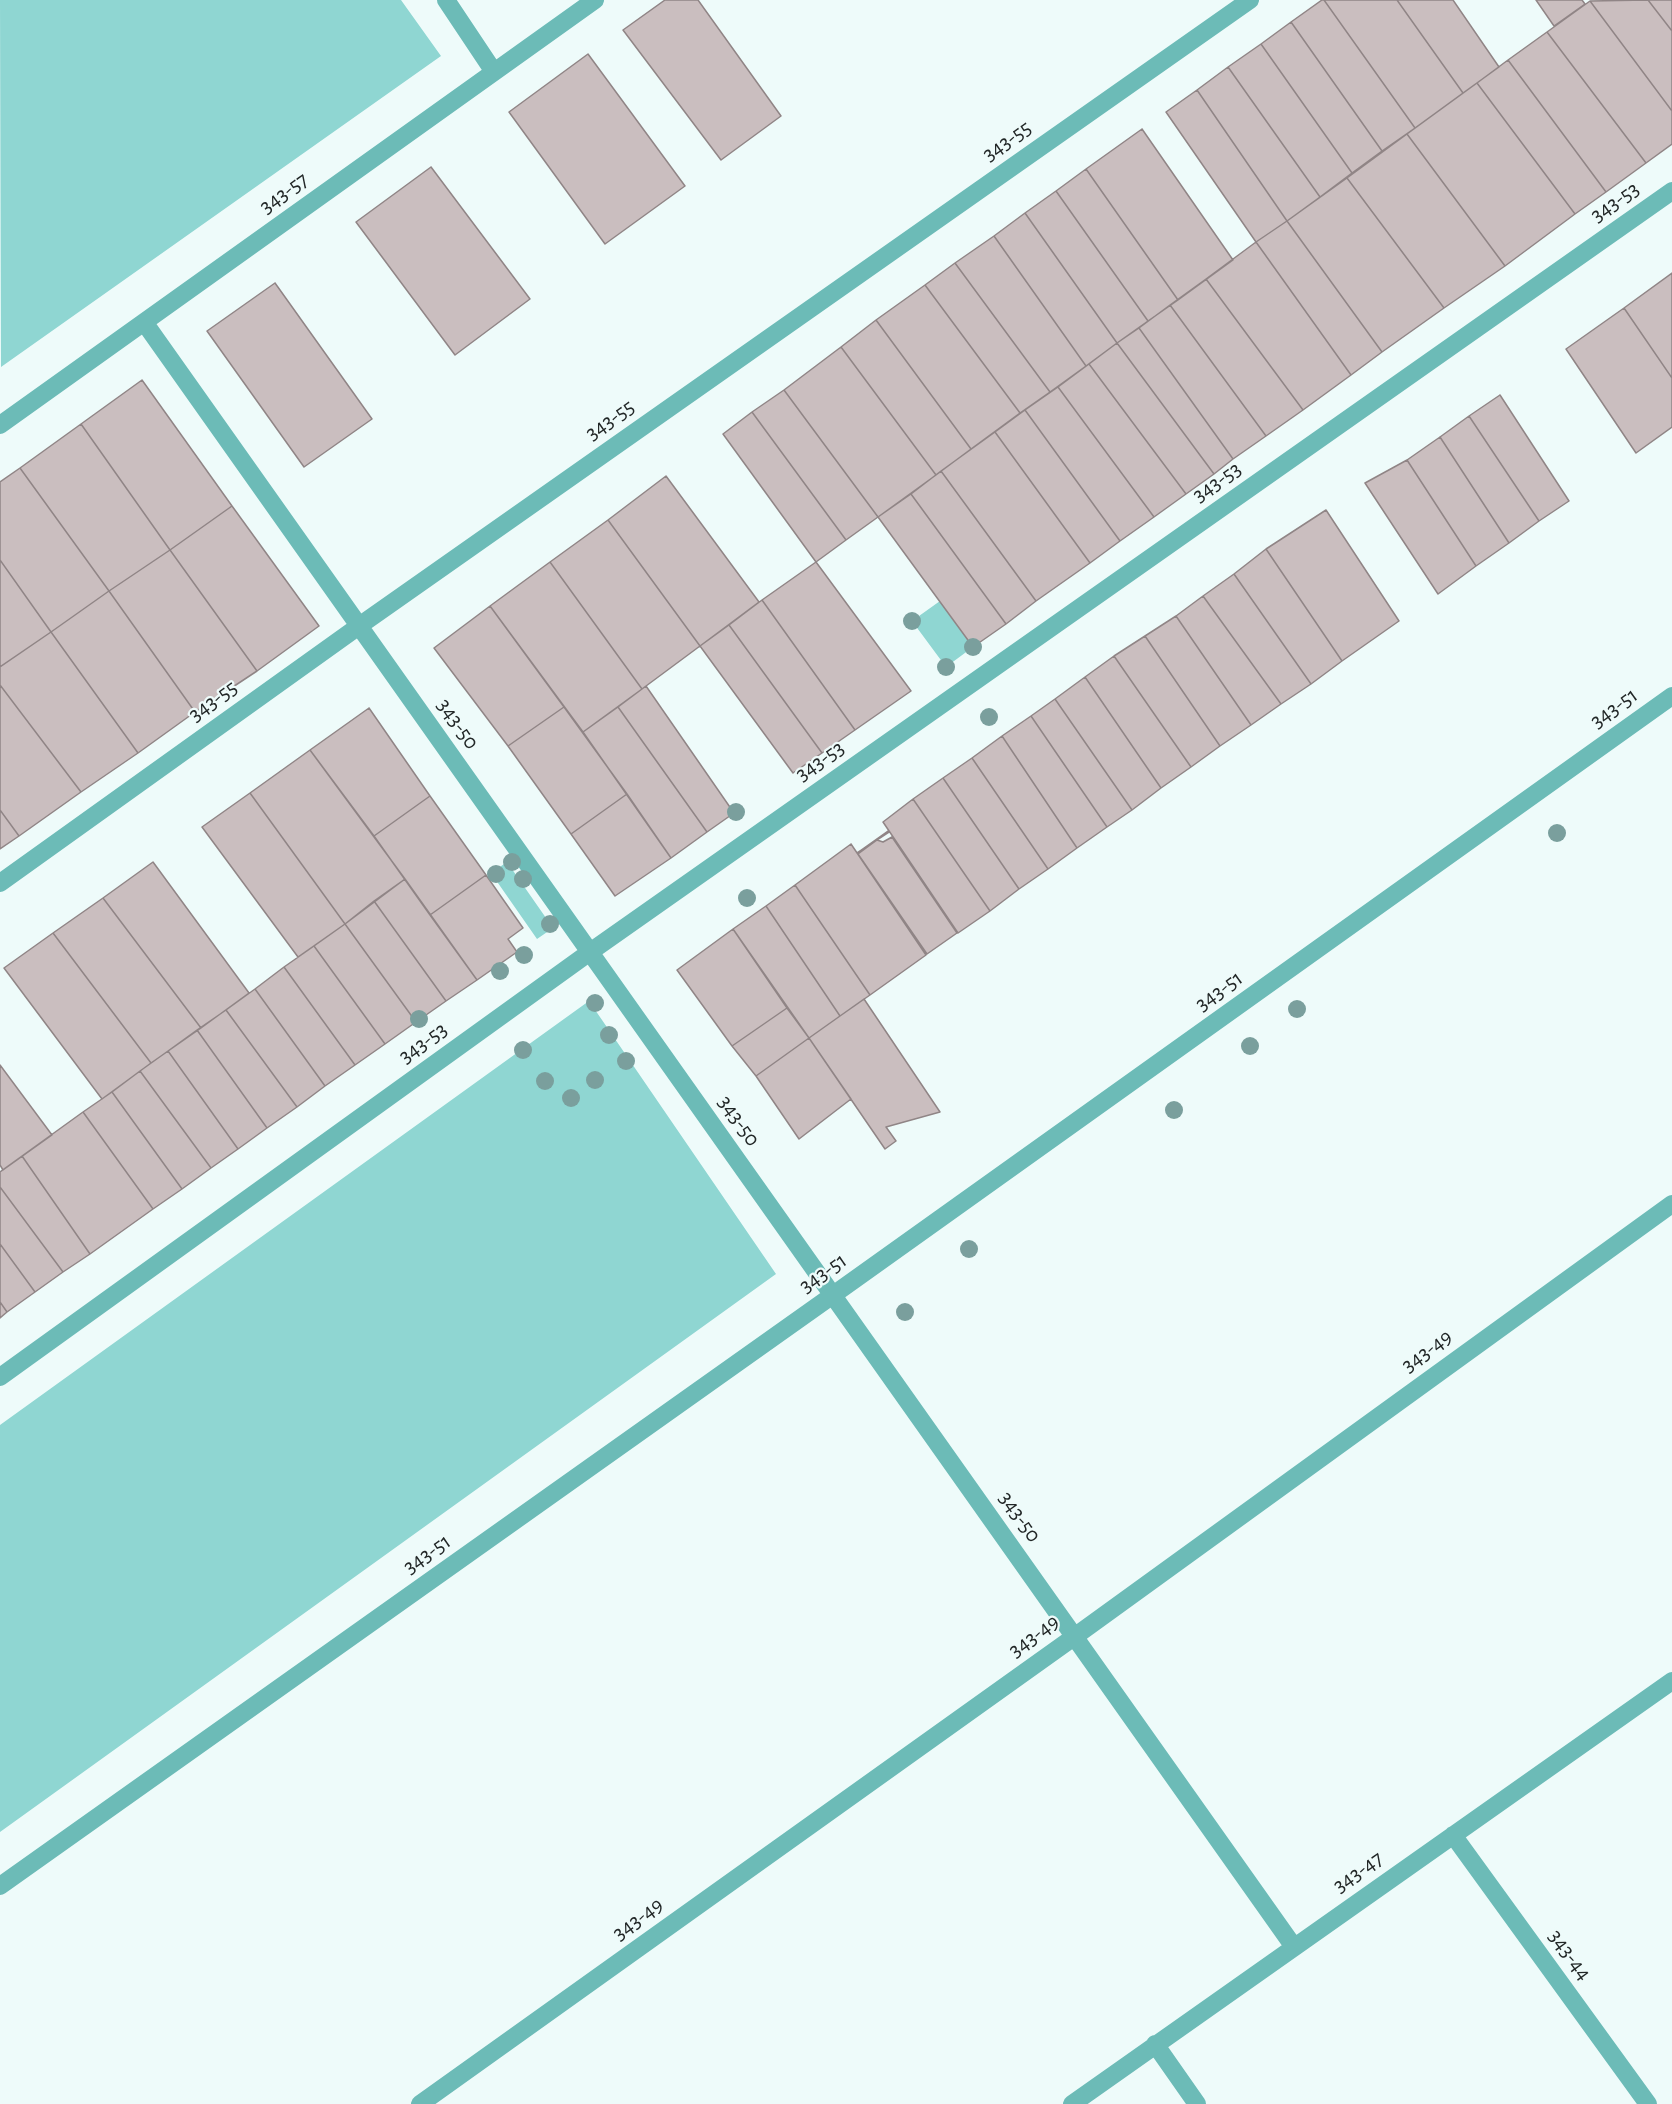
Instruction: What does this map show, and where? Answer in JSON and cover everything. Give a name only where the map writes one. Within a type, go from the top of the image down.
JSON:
[{"type":"street","points":[[446,0],[494,72]]},
{"type":"street","name":"343-57","points":[[0,425],[595,0]]},
{"type":"street","name":"343-55","points":[[0,883],[359,626],[1250,0]]},
{"type":"street","name":"343-53","points":[[0,1377],[590,952],[1672,191]]},
{"type":"street","name":"343-50","points":[[144,322],[1294,1947]]},
{"type":"street","name":"343-51","points":[[0,1886],[1672,696]]},
{"type":"street","name":"343-49","points":[[420,2104],[1074,1636],[1672,1203]]},
{"type":"street","name":"343-47","points":[[1072,2104],[1672,1681]]},
{"type":"street","name":"343-44","points":[[1453,1835],[1648,2104]]},
{"type":"street","points":[[1155,2044],[1197,2104]]},
{"type":"shaded area","points":[[0,0],[401,0],[441,56],[1,367]]},
{"type":"shaded area","points":[[940,601],[973,647],[946,667],[912,621]]},
{"type":"shaded area","points":[[507,862],[553,928],[537,939],[491,873]]},
{"type":"shaded area","points":[[589,1001],[776,1274],[0,1832],[0,1425]]},
{"type":"building","points":[[665,0],[698,0],[781,116],[721,160],[623,30]]},
{"type":"building","points":[[1322,0],[1415,128],[1382,151],[1291,22]]},
{"type":"building","points":[[1324,0],[1397,0],[1463,93],[1415,128]]},
{"type":"building","points":[[1397,0],[1453,0],[1499,67],[1463,93]]},
{"type":"building","points":[[1536,0],[1582,0],[1585,4],[1554,26]]},
{"type":"building","points":[[1648,0],[1672,31],[1672,111],[1590,1]]},
{"type":"building","points":[[1648,0],[1672,0],[1672,31]]},
{"type":"building","points":[[1590,1],[1672,111],[1672,144],[1646,163],[1547,32]]},
{"type":"building","points":[[1291,22],[1382,151],[1352,173],[1261,44]]},
{"type":"building","points":[[1547,32],[1646,163],[1606,192],[1508,60]]},
{"type":"building","points":[[1261,44],[1352,173],[1320,197],[1228,67]]},
{"type":"building","points":[[588,54],[685,186],[605,244],[509,112]]},
{"type":"building","points":[[1508,60],[1606,192],[1575,214],[1477,83]]},
{"type":"building","points":[[1228,67],[1320,197],[1287,221],[1197,90]]},
{"type":"building","points":[[1477,83],[1575,214],[1505,266],[1407,134]]},
{"type":"building","points":[[1197,90],[1287,221],[1256,242],[1166,112]]},
{"type":"building","points":[[1142,129],[1233,260],[1178,300],[1086,169]]},
{"type":"building","points":[[1407,134],[1505,266],[1444,308],[1347,178]]},
{"type":"building","points":[[431,167],[530,299],[455,355],[356,222]]},
{"type":"building","points":[[1086,169],[1178,300],[1148,321],[1056,191]]},
{"type":"building","points":[[1347,178],[1444,308],[1382,352],[1287,221]]},
{"type":"building","points":[[1056,191],[1148,321],[1117,343],[1025,213]]},
{"type":"building","points":[[1025,213],[1117,343],[1086,366],[994,236]]},
{"type":"building","points":[[1287,221],[1382,352],[1351,375],[1256,242]]},
{"type":"building","points":[[994,236],[1086,366],[1050,392],[955,263]]},
{"type":"building","points":[[1256,242],[1351,375],[1303,410],[1206,279]]},
{"type":"building","points":[[955,263],[1050,392],[1020,413],[925,285]]},
{"type":"building","points":[[1672,273],[1672,378],[1624,308]]},
{"type":"building","points":[[1206,279],[1303,410],[1266,436],[1170,305]]},
{"type":"building","points":[[275,283],[372,419],[304,467],[207,331]]},
{"type":"building","points":[[925,285],[1020,413],[971,449],[876,320]]},
{"type":"building","points":[[1170,305],[1266,436],[1233,459],[1139,328]]},
{"type":"building","points":[[1624,308],[1672,378],[1672,427],[1636,453],[1566,349]]},
{"type":"building","points":[[876,320],[971,449],[936,475],[841,347]]},
{"type":"building","points":[[1139,328],[1233,459],[1214,474],[1117,343]]},
{"type":"building","points":[[1117,343],[1214,474],[1186,494],[1089,364]]},
{"type":"building","points":[[841,347],[936,475],[878,517],[784,390]]},
{"type":"building","points":[[1089,364],[1186,494],[1154,517],[1058,387]]},
{"type":"building","points":[[142,380],[232,506],[170,550],[81,424]]},
{"type":"building","points":[[1058,387],[1154,517],[1120,541],[1025,410]]},
{"type":"building","points":[[784,390],[878,517],[846,540],[752,412]]},
{"type":"building","points":[[1500,395],[1569,501],[1539,521],[1469,416]]},
{"type":"building","points":[[1025,410],[1120,541],[1090,563],[995,432]]},
{"type":"building","points":[[752,412],[846,540],[816,562],[723,434]]},
{"type":"building","points":[[1469,416],[1539,521],[1509,543],[1440,437]]},
{"type":"building","points":[[81,424],[170,550],[109,591],[20,468]]},
{"type":"building","points":[[995,432],[1090,563],[1036,601],[941,471]]},
{"type":"building","points":[[1440,437],[1509,543],[1476,566],[1407,460]]},
{"type":"building","points":[[1407,460],[1476,566],[1438,594],[1365,483]]},
{"type":"building","points":[[20,468],[109,591],[51,632],[0,560],[0,482]]},
{"type":"building","points":[[941,471],[1036,601],[1006,624],[911,494]]},
{"type":"building","points":[[666,476],[759,602],[700,646],[608,520]]},
{"type":"building","points":[[911,494],[1006,624],[973,647],[878,517]]},
{"type":"building","points":[[232,506],[319,626],[257,671],[170,550]]},
{"type":"building","points":[[1326,510],[1399,621],[1342,661],[1266,549]]},
{"type":"building","points":[[608,520],[700,646],[642,689],[550,562]]},
{"type":"building","points":[[1266,549],[1342,661],[1311,684],[1234,574]]},
{"type":"building","points":[[170,550],[257,671],[195,712],[109,591]]},
{"type":"building","points":[[0,560],[51,632],[0,667]]},
{"type":"building","points":[[550,562],[642,689],[583,732],[490,606]]},
{"type":"building","points":[[816,562],[911,691],[855,730],[762,600]]},
{"type":"building","points":[[1234,574],[1311,684],[1281,704],[1203,596]]},
{"type":"building","points":[[109,591],[195,712],[138,753],[51,632]]},
{"type":"building","points":[[1203,596],[1281,704],[1251,725],[1176,616]]},
{"type":"building","points":[[762,600],[855,730],[822,753],[729,625]]},
{"type":"building","points":[[490,606],[564,707],[508,746],[434,648]]},
{"type":"building","points":[[1176,616],[1251,725],[1220,746],[1145,636]]},
{"type":"building","points":[[729,625],[822,753],[793,773],[700,646]]},
{"type":"building","points":[[51,632],[138,753],[81,792],[0,685],[0,667]]},
{"type":"building","points":[[1145,636],[1220,746],[1191,767],[1114,656]]},
{"type":"building","points":[[1114,656],[1191,767],[1161,788],[1085,677]]},
{"type":"building","points":[[1085,677],[1161,788],[1132,810],[1055,699]]},
{"type":"building","points":[[0,685],[81,792],[19,836],[0,810]]},
{"type":"building","points":[[646,686],[734,813],[707,832],[618,707]]},
{"type":"building","points":[[1055,699],[1132,810],[1107,827],[1031,716]]},
{"type":"building","points":[[564,707],[627,794],[571,834],[508,746]]},
{"type":"building","points":[[618,707],[707,832],[671,858],[583,732]]},
{"type":"building","points":[[369,708],[430,796],[374,836],[310,750]]},
{"type":"building","points":[[1031,716],[1107,827],[1077,848],[1002,736]]},
{"type":"building","points":[[1002,736],[1077,848],[1048,869],[972,758]]},
{"type":"building","points":[[310,750],[405,879],[345,924],[250,793]]},
{"type":"building","points":[[972,758],[1048,869],[1019,889],[943,778]]},
{"type":"building","points":[[943,778],[1019,889],[990,911],[913,799]]},
{"type":"building","points":[[250,793],[345,924],[298,957],[202,827]]},
{"type":"building","points":[[627,794],[671,858],[615,896],[571,834]]},
{"type":"building","points":[[430,796],[486,875],[430,915],[374,836]]},
{"type":"building","points":[[913,799],[990,911],[958,933],[883,822]]},
{"type":"building","points":[[0,810],[19,836],[0,849]]},
{"type":"building","points":[[888,831],[889,832],[857,853]]},
{"type":"building","points":[[892,837],[957,933],[927,954],[858,854],[877,840],[883,842]]},
{"type":"building","points":[[851,844],[926,955],[870,995],[795,885]]},
{"type":"building","points":[[153,862],[249,993],[201,1028],[103,898]]},
{"type":"building","points":[[486,875],[523,928],[508,939],[517,952],[477,980],[430,915]]},
{"type":"building","points":[[405,879],[477,980],[446,1001],[374,901]]},
{"type":"building","points":[[795,885],[870,995],[840,1016],[766,906]]},
{"type":"building","points":[[103,898],[201,1028],[151,1063],[53,933]]},
{"type":"building","points":[[374,901],[446,1001],[416,1022],[345,924]]},
{"type":"building","points":[[766,906],[840,1016],[809,1038],[733,929]]},
{"type":"building","points":[[345,924],[416,1022],[385,1044],[314,946]]},
{"type":"building","points":[[733,929],[787,1008],[732,1046],[677,970]]},
{"type":"building","points":[[53,933],[151,1063],[102,1099],[4,968]]},
{"type":"building","points":[[314,946],[385,1044],[355,1065],[284,967]]},
{"type":"building","points":[[284,967],[355,1065],[325,1086],[255,989]]},
{"type":"building","points":[[255,989],[325,1086],[297,1107],[226,1010]]},
{"type":"building","points":[[864,999],[940,1112],[886,1127],[896,1141],[885,1149],[809,1038]]},
{"type":"building","points":[[787,1008],[809,1038],[756,1076],[732,1046]]},
{"type":"building","points":[[226,1010],[297,1107],[267,1128],[197,1030]]},
{"type":"building","points":[[197,1030],[267,1128],[238,1149],[168,1051]]},
{"type":"building","points":[[809,1038],[851,1099],[799,1139],[756,1076]]},
{"type":"building","points":[[168,1051],[238,1149],[211,1168],[140,1071]]},
{"type":"building","points":[[0,1065],[52,1135],[3,1170],[0,1165]]},
{"type":"building","points":[[140,1071],[211,1168],[182,1189],[112,1092]]},
{"type":"building","points":[[112,1092],[182,1189],[153,1209],[83,1112]]},
{"type":"building","points":[[83,1112],[153,1209],[90,1254],[22,1156]]},
{"type":"building","points":[[22,1156],[90,1254],[63,1272],[0,1187],[0,1172]]},
{"type":"building","points":[[0,1187],[63,1272],[35,1292],[0,1244]]},
{"type":"building","points":[[0,1244],[35,1292],[7,1312],[0,1302]]},
{"type":"building","points":[[0,1302],[7,1312],[0,1318]]}]
